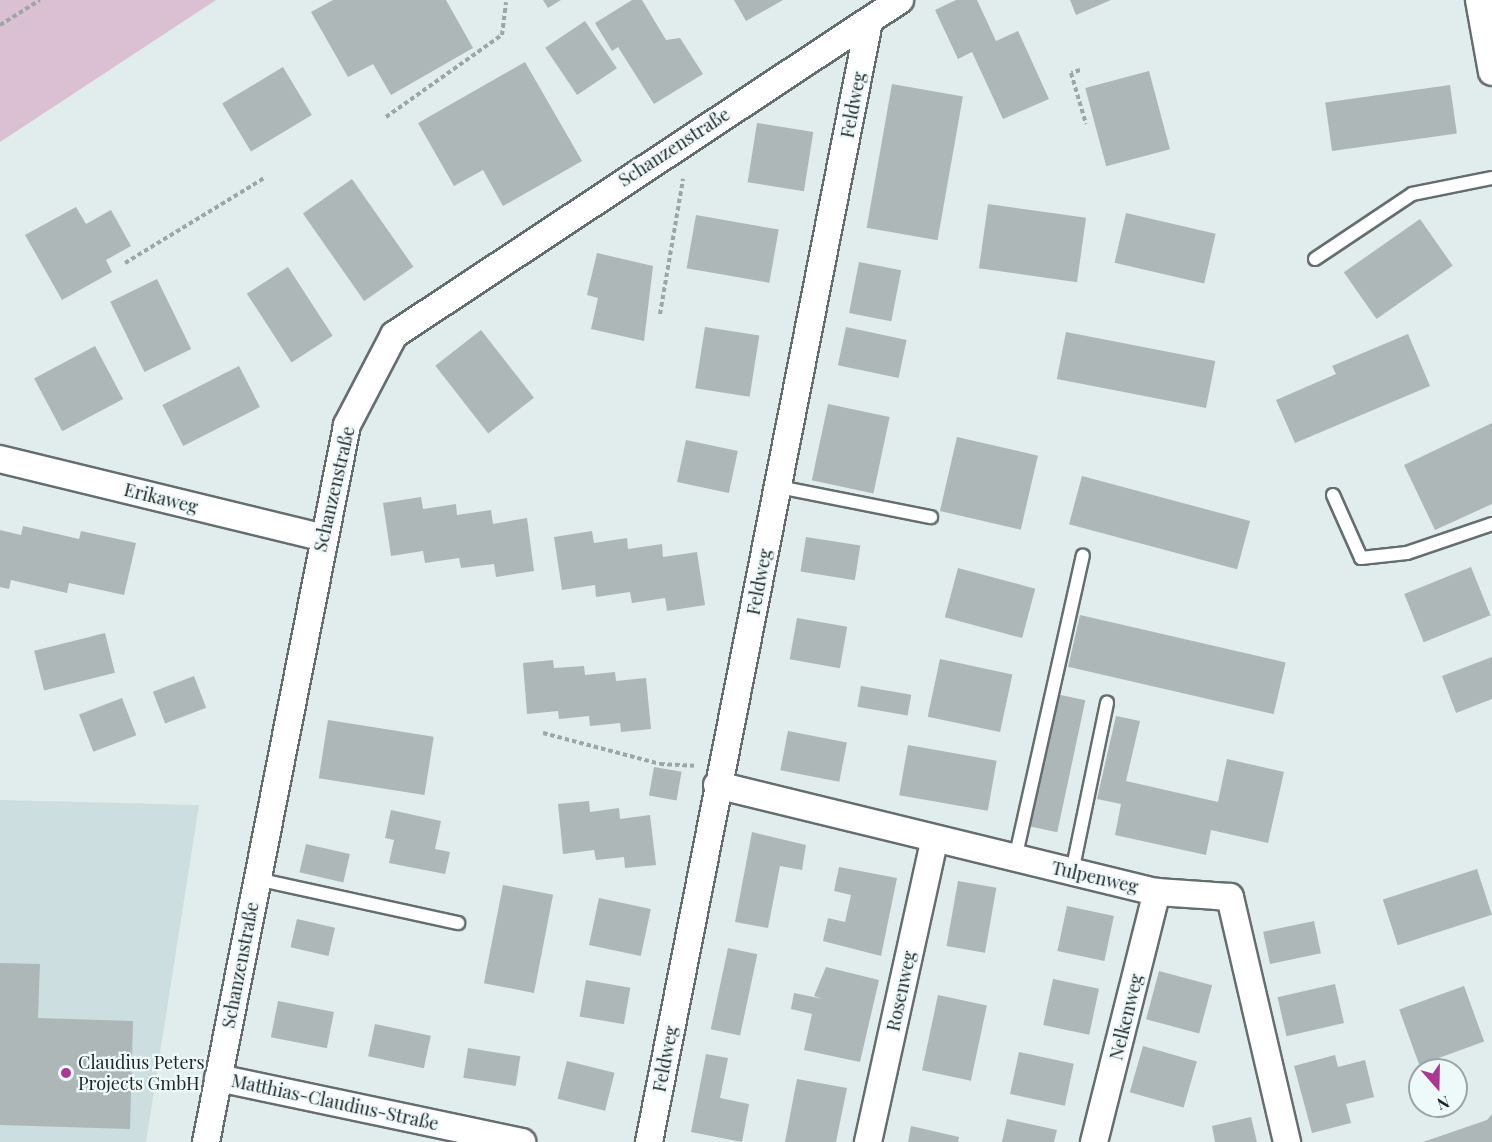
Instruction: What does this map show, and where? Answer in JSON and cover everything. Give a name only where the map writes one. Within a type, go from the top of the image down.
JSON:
[{"type":"street","name":"Schanzenstraße","points":[[206,1142],[321,537],[347,425],[393,335],[691,135],[900,0]]},
{"type":"street","points":[[1479,0],[1492,72]]},
{"type":"street","name":"Feldweg","points":[[649,1142],[869,22]]},
{"type":"street","name":"Erikaweg","points":[[0,459],[321,537]]},
{"type":"street","name":"Tulpenweg","points":[[720,777],[934,841],[1157,892],[1230,897],[1287,1142]]},
{"type":"street","name":"Rosenweg","points":[[868,1142],[934,841]]},
{"type":"street","name":"Nelkenweg","points":[[1094,1142],[1157,892]]},
{"type":"street","name":"Matthias-Claudius-Straße","points":[[218,1078],[479,1138],[522,1142]]},
{"type":"lane","points":[[1315,259],[1412,194],[1492,178]]},
{"type":"lane","points":[[778,487],[931,517]]},
{"type":"lane","points":[[1333,495],[1361,558],[1407,553],[1492,524]]},
{"type":"lane","points":[[1015,859],[1083,556]]},
{"type":"lane","points":[[1072,872],[1107,703]]},
{"type":"lane","points":[[256,879],[458,922]]},
{"type":"path","points":[[0,25],[40,0]]},
{"type":"path","points":[[386,117],[502,35],[506,2]]},
{"type":"path","points":[[1080,70],[1071,74],[1086,124]]},
{"type":"path","points":[[660,314],[691,135]]},
{"type":"path","points":[[125,263],[264,178]]},
{"type":"path","points":[[543,733],[660,764],[720,777]]},
{"type":"shaded area","points":[[0,0],[216,0],[0,142]]},
{"type":"shaded area","points":[[0,800],[199,805],[146,1142],[0,1142]]},
{"type":"building","points":[[333,0],[446,0],[473,48],[391,95],[373,64],[348,77],[311,12]]},
{"type":"building","points":[[543,0],[561,0],[548,8]]},
{"type":"building","points":[[632,0],[642,0],[666,40],[680,38],[703,74],[654,104],[618,47],[612,51],[595,23]]},
{"type":"building","points":[[734,0],[783,0],[746,21]]},
{"type":"building","points":[[956,0],[977,0],[996,41],[1018,31],[1049,99],[1003,119],[972,52],[958,59],[935,10]]},
{"type":"building","points":[[1070,0],[1111,0],[1076,15]]},
{"type":"building","points":[[585,21],[617,68],[577,95],[545,48]]},
{"type":"building","points":[[525,62],[582,161],[503,206],[483,170],[454,186],[418,123]]},
{"type":"building","points":[[283,67],[312,115],[251,152],[222,104]]},
{"type":"building","points":[[1149,71],[1170,149],[1106,166],[1085,88]]},
{"type":"building","points":[[892,84],[963,97],[938,240],[867,228]]},
{"type":"building","points":[[1450,85],[1457,134],[1332,151],[1325,103]]},
{"type":"building","points":[[757,123],[813,132],[804,191],[748,182]]},
{"type":"building","points":[[352,179],[413,267],[364,301],[303,213]]},
{"type":"building","points":[[988,204],[1086,218],[1077,282],[979,268]]},
{"type":"building","points":[[76,207],[86,224],[111,210],[131,246],[106,260],[112,272],[62,300],[25,235]]},
{"type":"building","points":[[1126,213],[1216,234],[1204,283],[1115,263]]},
{"type":"building","points":[[696,215],[779,230],[769,283],[687,268]]},
{"type":"building","points":[[1420,219],[1453,266],[1377,319],[1344,272]]},
{"type":"building","points":[[597,253],[653,266],[644,341],[591,329],[598,298],[587,295]]},
{"type":"building","points":[[859,262],[901,270],[891,321],[849,313]]},
{"type":"building","points":[[288,267],[333,336],[292,362],[247,294]]},
{"type":"building","points":[[157,279],[191,349],[144,372],[110,302]]},
{"type":"building","points":[[705,327],[759,336],[750,397],[695,388]]},
{"type":"building","points":[[846,327],[907,340],[899,378],[838,365]]},
{"type":"building","points":[[481,330],[534,398],[488,433],[435,366]]},
{"type":"building","points":[[1066,332],[1215,361],[1206,408],[1057,379]]},
{"type":"building","points":[[1408,334],[1430,386],[1295,443],[1276,400],[1336,374],[1332,366]]},
{"type":"building","points":[[95,346],[123,399],[62,431],[34,378]]},
{"type":"building","points":[[239,366],[260,407],[183,446],[162,405]]},
{"type":"building","points":[[828,404],[890,417],[873,493],[812,480]]},
{"type":"building","points":[[1492,423],[1492,504],[1435,530],[1404,465]]},
{"type":"building","points":[[957,437],[1038,456],[1021,530],[940,511]]},
{"type":"building","points":[[686,440],[738,451],[729,493],[677,482]]},
{"type":"building","points":[[1082,476],[1250,521],[1237,569],[1069,524]]},
{"type":"building","points":[[421,497],[423,509],[456,504],[457,515],[491,510],[493,524],[527,518],[534,571],[496,577],[494,564],[461,568],[459,558],[425,563],[423,551],[391,556],[383,503]]},
{"type":"building","points":[[23,526],[79,539],[81,531],[136,543],[124,595],[69,583],[67,593],[11,580],[9,589],[0,587],[0,530],[21,535]]},
{"type":"building","points":[[592,531],[594,543],[627,538],[628,549],[662,544],[663,557],[697,552],[705,605],[667,611],[665,598],[632,603],[630,592],[596,597],[595,585],[562,590],[554,537]]},
{"type":"building","points":[[806,537],[860,546],[855,580],[801,572]]},
{"type":"building","points":[[1471,567],[1490,615],[1424,642],[1404,594]]},
{"type":"building","points":[[958,568],[1035,589],[1022,638],[945,617]]},
{"type":"building","points":[[1080,615],[1286,662],[1274,714],[1068,667]]},
{"type":"building","points":[[797,618],[847,627],[840,668],[790,659]]},
{"type":"building","points":[[105,633],[115,673],[44,690],[34,651]]},
{"type":"building","points":[[1492,657],[1492,699],[1456,713],[1442,676]]},
{"type":"building","points":[[940,659],[1012,674],[1000,732],[928,717]]},
{"type":"building","points":[[553,660],[554,668],[584,666],[585,675],[615,672],[616,681],[646,678],[651,729],[621,732],[620,723],[590,726],[589,716],[559,719],[558,711],[527,714],[523,663]]},
{"type":"building","points":[[194,676],[206,708],[165,724],[153,692]]},
{"type":"building","points":[[861,686],[911,695],[908,716],[857,707]]},
{"type":"building","points":[[1056,694],[1085,700],[1057,832],[1028,826]]},
{"type":"building","points":[[122,698],[136,735],[93,752],[79,714]]},
{"type":"building","points":[[1116,716],[1140,721],[1126,781],[1218,802],[1227,759],[1284,772],[1268,843],[1211,830],[1206,855],[1115,835],[1121,804],[1097,799]]},
{"type":"building","points":[[328,720],[434,737],[424,795],[319,778]]},
{"type":"building","points":[[788,731],[847,742],[839,782],[780,770]]},
{"type":"building","points":[[908,745],[997,761],[988,811],[899,795]]},
{"type":"building","points":[[654,767],[682,772],[677,800],[649,796]]},
{"type":"building","points":[[589,801],[590,812],[619,808],[620,819],[650,815],[656,865],[625,868],[624,857],[596,860],[594,850],[563,854],[558,804]]},
{"type":"building","points":[[391,810],[441,821],[435,849],[450,852],[445,874],[389,863],[394,840],[385,838]]},
{"type":"building","points":[[752,832],[806,845],[802,870],[780,866],[768,928],[735,922]]},
{"type":"building","points":[[306,844],[350,854],[343,882],[299,872]]},
{"type":"building","points":[[839,867],[897,878],[881,956],[823,941],[828,918],[845,922],[851,895],[834,891]]},
{"type":"building","points":[[1477,869],[1492,915],[1398,945],[1383,900]]},
{"type":"building","points":[[958,881],[996,888],[985,953],[947,946]]},
{"type":"building","points":[[503,885],[553,895],[534,993],[484,983]]},
{"type":"building","points":[[599,898],[651,909],[641,956],[589,945]]},
{"type":"building","points":[[1067,906],[1114,916],[1104,961],[1057,951]]},
{"type":"building","points":[[297,919],[335,928],[328,956],[290,947]]},
{"type":"building","points":[[1314,921],[1321,953],[1270,964],[1263,932]]},
{"type":"building","points":[[728,948],[757,954],[740,1035],[711,1029]]},
{"type":"building","name":"Claudius Peters Projects GmbH","points":[[0,963],[40,964],[38,1018],[133,1021],[130,1129],[0,1125]]},
{"type":"building","points":[[826,967],[879,980],[860,1062],[804,1050],[812,1014],[791,1009],[794,993],[823,999],[814,996]]},
{"type":"building","points":[[1159,971],[1212,985],[1199,1034],[1146,1019]]},
{"type":"building","points":[[1053,979],[1099,989],[1089,1035],[1043,1025]]},
{"type":"building","points":[[586,980],[630,988],[624,1024],[580,1016]]},
{"type":"building","points":[[1335,984],[1344,1023],[1287,1036],[1278,997]]},
{"type":"building","points":[[1464,986],[1484,1041],[1439,1058],[1417,1058],[1399,1010]]},
{"type":"building","points":[[938,995],[987,1005],[971,1081],[922,1070]]},
{"type":"building","points":[[278,1001],[334,1012],[327,1048],[271,1037]]},
{"type":"building","points":[[375,1024],[431,1036],[424,1068],[368,1056]]},
{"type":"building","points":[[1143,1046],[1197,1061],[1184,1108],[1130,1092]]},
{"type":"building","points":[[468,1048],[520,1056],[516,1086],[463,1078]]},
{"type":"building","points":[[1019,1052],[1074,1064],[1065,1106],[1010,1094]]},
{"type":"building","points":[[706,1054],[728,1058],[720,1098],[749,1104],[742,1142],[691,1132]]},
{"type":"building","points":[[1335,1055],[1338,1067],[1365,1060],[1374,1097],[1346,1104],[1351,1123],[1312,1133],[1294,1066]]},
{"type":"building","points":[[567,1061],[615,1073],[605,1111],[558,1099]]},
{"type":"building","points":[[797,1079],[847,1088],[836,1142],[785,1142]]},
{"type":"building","points":[[1492,1114],[1492,1142],[1423,1142],[1487,1120]]},
{"type":"building","points":[[1251,1117],[1257,1142],[1215,1142],[1212,1126]]},
{"type":"building","points":[[1007,1119],[1057,1130],[1054,1142],[1002,1142]]},
{"type":"building","points":[[911,1126],[959,1137],[958,1142],[908,1142]]},
{"type":"place","name":"Claudius Peters Projects GmbH","points":[[66,1073]]}]
